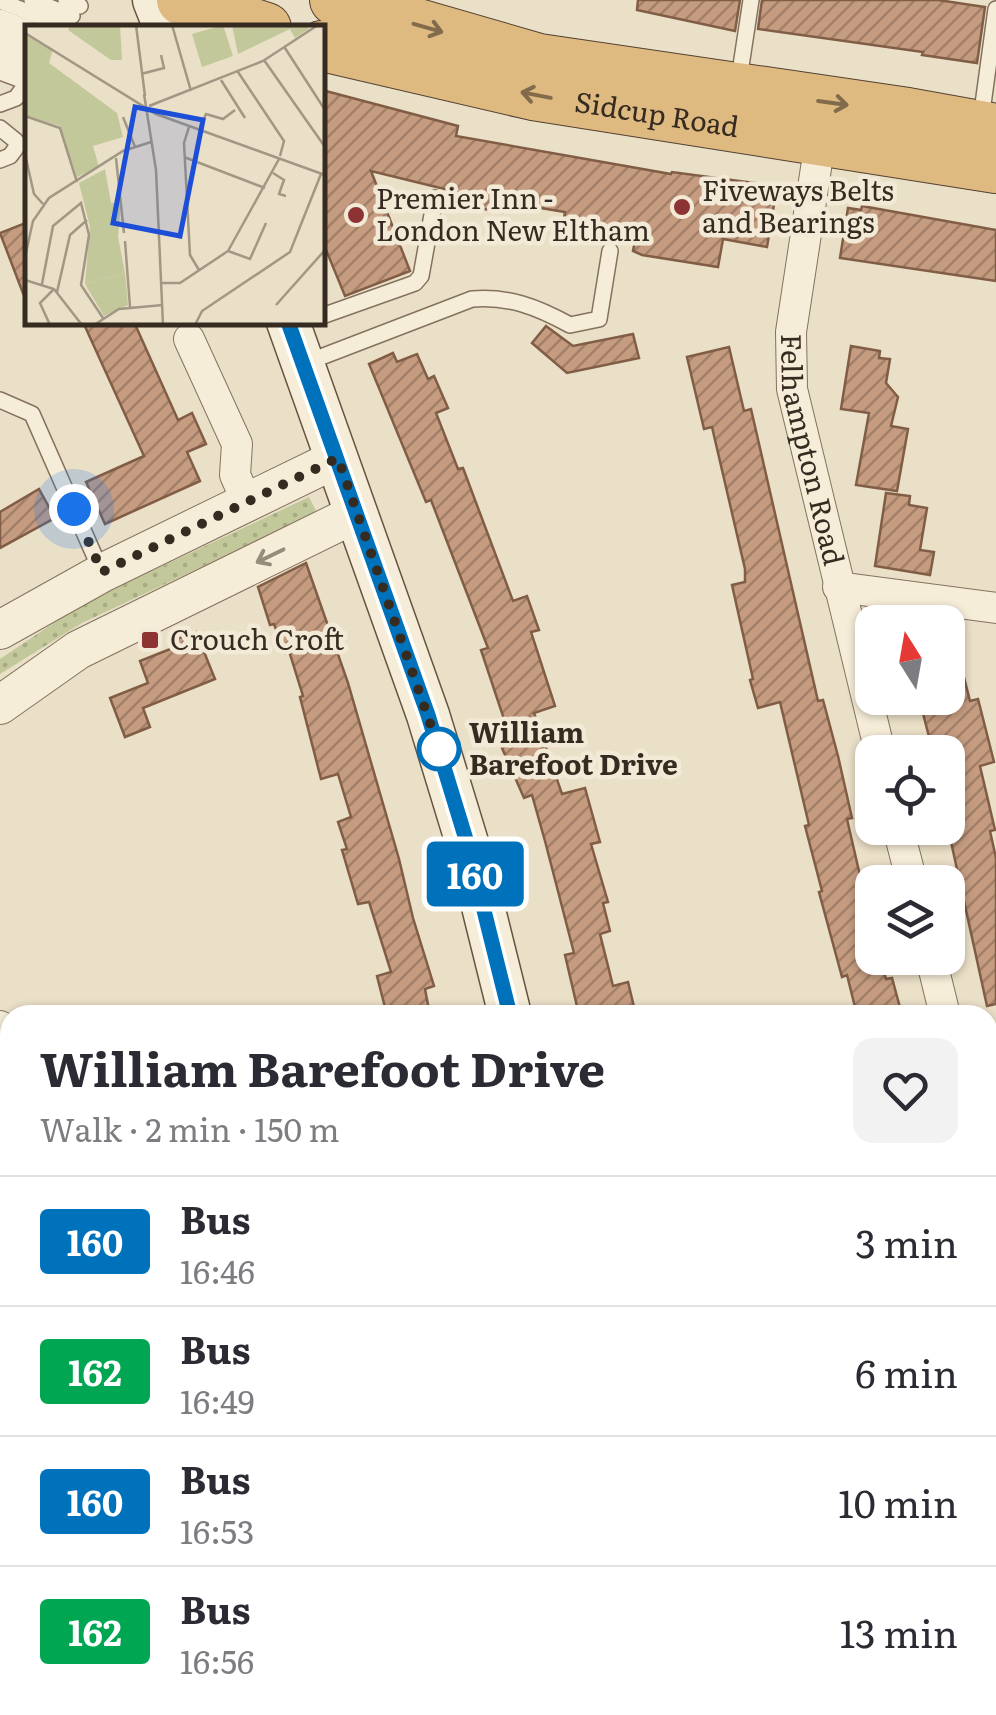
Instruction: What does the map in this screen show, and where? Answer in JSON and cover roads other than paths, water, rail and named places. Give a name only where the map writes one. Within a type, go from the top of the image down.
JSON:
[{"type":"highway","name":"Sidcup Road","points":[[352,3],[539,59],[737,88],[991,141]]},
{"type":"highway","points":[[182,8],[253,25]]},
{"type":"highway","name":"Sidcup Road","points":[[325,47],[534,95],[770,131],[816,165],[991,141]]},
{"type":"main road","points":[[302,331],[338,458],[428,715],[468,846],[508,1005]]},
{"type":"street","name":"Felhampton Road","points":[[816,165],[791,332],[792,389],[876,735]]},
{"type":"street","points":[[189,339],[237,444],[235,475],[247,502]]},
{"type":"street","points":[[0,630],[102,572],[338,458]]},
{"type":"street","points":[[0,705],[78,650],[357,513]]},
{"type":"street","points":[[838,587],[996,608]]},
{"type":"street","points":[[935,975],[943,1005]]},
{"type":"lane","points":[[32,0],[72,13]]},
{"type":"lane","points":[[737,88],[752,0]]},
{"type":"lane","points":[[0,1],[72,13]]},
{"type":"lane","points":[[991,141],[996,8]]},
{"type":"lane","points":[[0,17],[25,27]]},
{"type":"lane","points":[[0,32],[25,42]]},
{"type":"lane","points":[[0,46],[25,56]]},
{"type":"lane","points":[[0,61],[25,71]]},
{"type":"lane","points":[[0,72],[25,81]]},
{"type":"lane","points":[[0,104],[16,98],[25,85]]},
{"type":"lane","points":[[0,128],[16,141],[10,156],[0,160]]},
{"type":"lane","points":[[325,321],[415,283],[421,276],[435,198]]},
{"type":"lane","points":[[302,331],[498,297],[539,308],[570,325],[599,319],[610,251]]},
{"type":"lane","points":[[0,400],[32,414],[102,572]]},
{"type":"place","name":"Fiveways Belts and Bearings","points":[[682,207]]},
{"type":"place","name":"Premier Inn - London New Eltham","points":[[356,215]]},
{"type":"place","name":"Crouch Croft","points":[[150,640]]},
{"type":"place","name":"William Barefoot Drive","points":[[439,749]]}]
